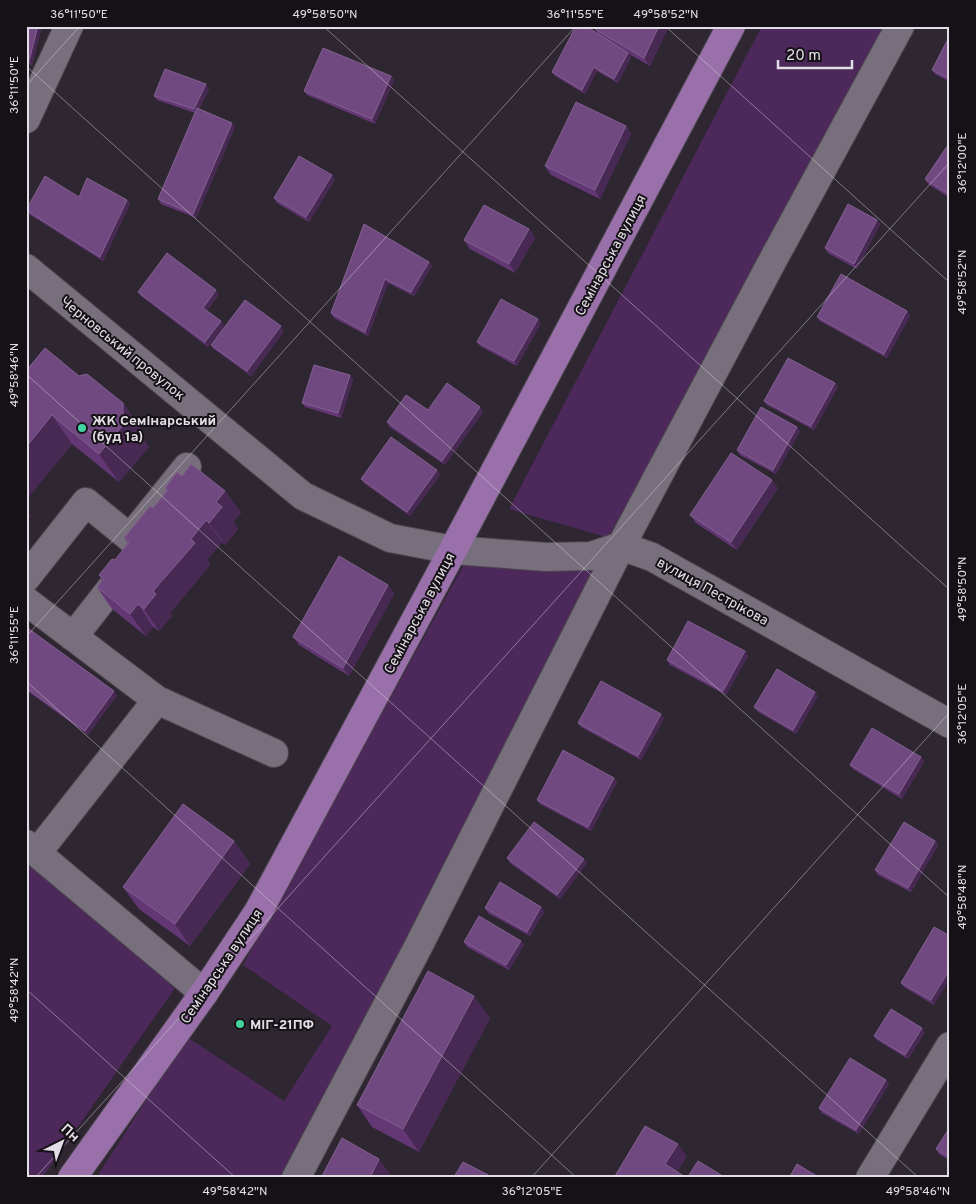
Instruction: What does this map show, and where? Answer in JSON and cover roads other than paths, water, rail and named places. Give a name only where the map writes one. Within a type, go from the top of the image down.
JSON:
[{"type":"main road","name":"Семінарська вулиця","points":[[72,1178],[204,993],[258,912],[453,550],[731,26]]},
{"type":"street","points":[[26,119],[70,26]]},
{"type":"street","points":[[296,1178],[417,949],[621,546],[769,266],[900,26]]},
{"type":"street","name":"Черновський провулок","points":[[26,268],[303,496],[390,538],[453,550]]},
{"type":"street","points":[[73,637],[130,565],[130,538],[187,467]]},
{"type":"street","points":[[26,578],[86,502],[130,538]]},
{"type":"street","points":[[453,550],[546,557],[591,556],[621,546]]},
{"type":"street","name":"вулиця Пестрікова","points":[[621,546],[652,556],[950,724]]},
{"type":"street","points":[[26,601],[157,700],[274,753]]},
{"type":"street","points":[[157,700],[32,848],[204,993]]},
{"type":"street","points":[[870,1178],[950,1046]]},
{"type":"place","name":"ЖК Семінарський (буд 1а)","points":[[82,428]]},
{"type":"place","name":"МіГ-21ПФ","points":[[240,1024]]}]
